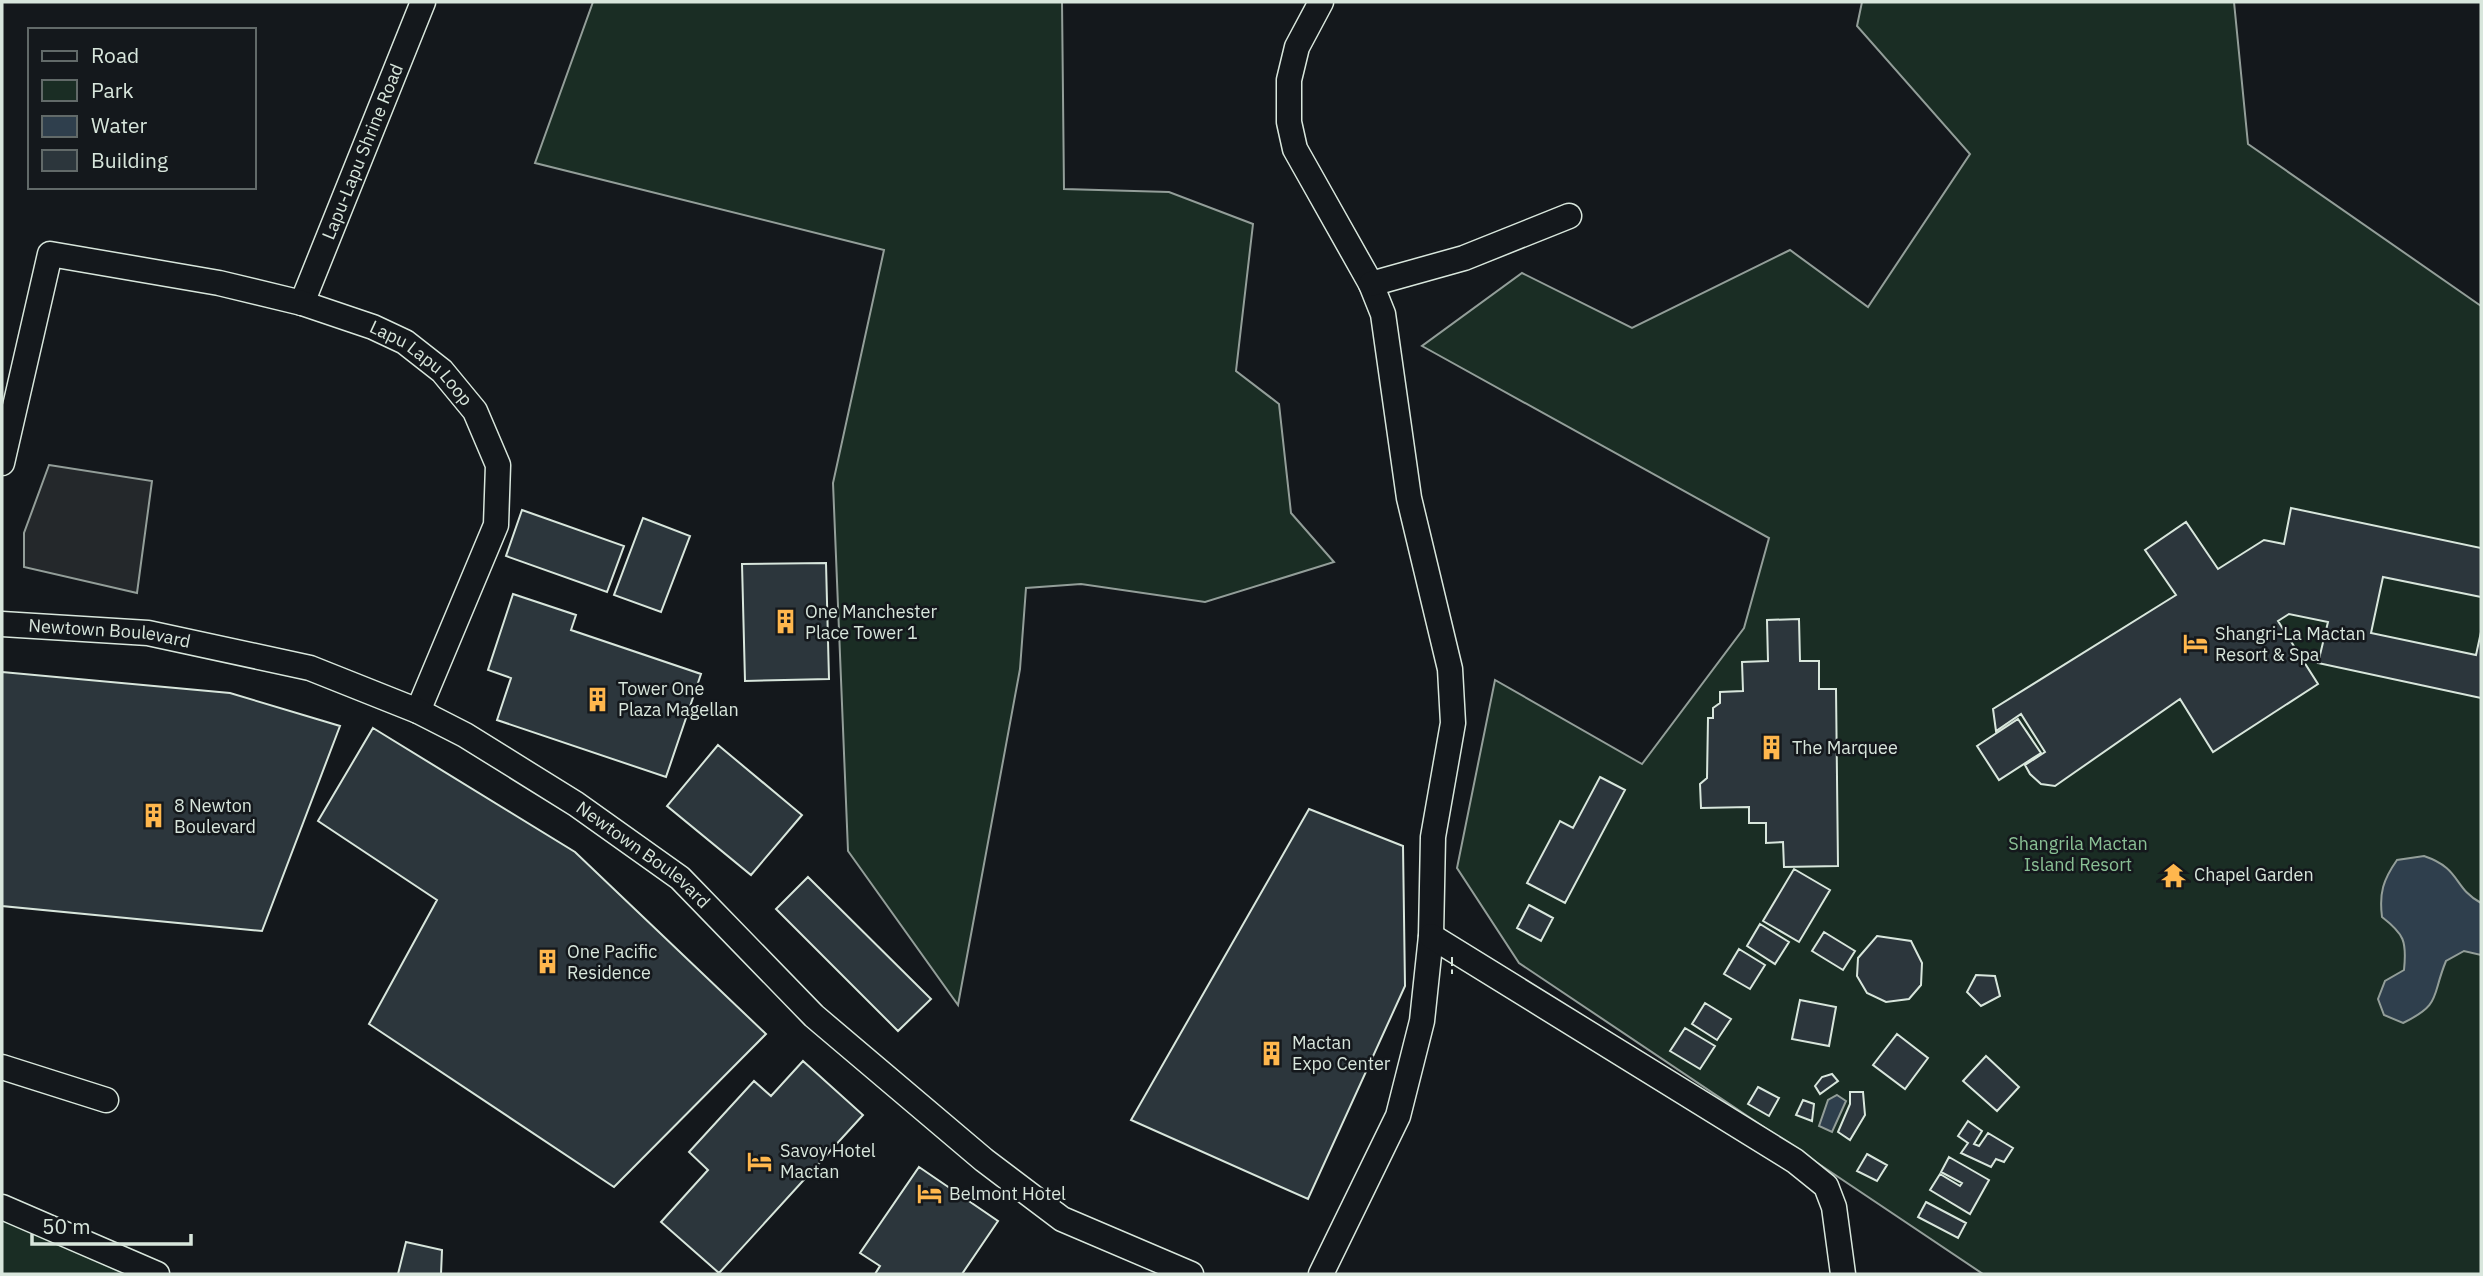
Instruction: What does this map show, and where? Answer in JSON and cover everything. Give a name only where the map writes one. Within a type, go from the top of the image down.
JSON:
[{"type":"street","name":"Lapu-Lapu Shrine Road","points":[[302,303],[424,2]]},
{"type":"street","points":[[1321,2],[1297,47],[1289,80],[1289,122],[1295,149],[1371,284],[1383,314],[1409,498],[1450,669],[1453,723],[1433,837],[1431,936],[1422,1021],[1398,1116],[1321,1274]]},
{"type":"street","points":[[1371,284],[1464,258],[1569,216]]},
{"type":"street","name":"Lapu Lapu Loop","points":[[2,463],[50,254],[219,283],[302,303],[373,327],[405,342],[442,371],[475,411],[498,465],[496,526],[418,711]]},
{"type":"street","name":"Newtown Boulevard","points":[[2,624],[148,633],[310,668],[418,711],[465,736],[576,804],[680,878],[814,1016],[984,1160],[1062,1220],[1191,1274]]},
{"type":"street","points":[[1431,936],[1795,1161],[1826,1186],[1834,1207],[1843,1274]]},
{"type":"street","points":[[2,1067],[106,1100]]},
{"type":"street","points":[[2,1207],[157,1274]]},
{"type":"green space","points":[[593,2],[1062,2],[1064,189],[1169,192],[1253,224],[1236,371],[1279,404],[1291,513],[1334,562],[1205,602],[1081,584],[1026,588],[1020,669],[958,1005],[848,851],[833,483],[884,250],[535,163]]},
{"type":"green space","name":"Shangrila Mactan Island Resort","points":[[1862,2],[2234,2],[2248,144],[2481,306],[2481,1274],[1983,1274],[1519,963],[1457,868],[1495,680],[1642,764],[1744,628],[1769,538],[1422,346],[1522,273],[1632,328],[1790,250],[1868,307],[1970,154],[1857,26]]},
{"type":"green space","points":[[2,1220],[134,1274],[2,1274]]},
{"type":"shaded area","points":[[49,465],[152,481],[137,593],[24,567],[24,533]]},
{"type":"water","points":[[2424,856],[2445,867],[2465,891],[2481,903],[2481,955],[2464,951],[2446,961],[2430,1005],[2403,1023],[2384,1015],[2378,999],[2385,981],[2404,970],[2405,960],[2402,939],[2395,928],[2382,917],[2381,901],[2385,880],[2397,860]]},
{"type":"water","points":[[1837,1095],[1846,1101],[1832,1132],[1819,1126],[1828,1100]]},
{"type":"building","name":"Shangri-La Mactan Resort & Spa","points":[[2291,508],[2481,548],[2481,597],[2383,577],[2371,633],[2476,655],[2481,632],[2481,698],[2318,663],[2328,622],[2289,614],[2278,621],[2318,684],[2213,752],[2180,699],[2055,786],[2041,784],[2030,774],[2025,765],[2045,752],[2021,714],[1996,731],[1993,709],[2176,595],[2145,550],[2186,522],[2218,569],[2264,540],[2284,544]]},
{"type":"building","points":[[522,510],[624,546],[607,592],[506,556]]},
{"type":"building","points":[[643,518],[690,536],[661,612],[614,595]]},
{"type":"building","name":"One Manchester Place Tower 1","points":[[826,563],[829,679],[745,681],[742,564]]},
{"type":"building","name":"Tower One Plaza Magellan","points":[[513,594],[576,615],[571,630],[701,674],[666,777],[497,720],[511,678],[488,670]]},
{"type":"building","name":"The Marquee","points":[[1799,619],[1800,661],[1819,661],[1819,689],[1836,689],[1838,866],[1784,867],[1783,842],[1766,843],[1766,823],[1749,823],[1749,807],[1701,808],[1700,784],[1707,778],[1708,718],[1713,718],[1713,708],[1720,703],[1720,692],[1743,691],[1742,662],[1768,661],[1767,620]]},
{"type":"building","name":"8 Newton Boulevard","points":[[2,672],[230,693],[340,726],[262,931],[2,906]]},
{"type":"building","points":[[2018,719],[2041,753],[1999,780],[1977,746]]},
{"type":"building","name":"One Pacific Residence","points":[[373,728],[575,852],[766,1034],[614,1187],[369,1024],[437,900],[318,821]]},
{"type":"building","points":[[718,745],[802,815],[751,875],[667,806]]},
{"type":"building","points":[[1600,777],[1625,790],[1565,903],[1527,883],[1560,821],[1573,828]]},
{"type":"building","name":"Mactan Expo Center","points":[[1309,809],[1403,846],[1405,986],[1308,1199],[1131,1120]]},
{"type":"building","points":[[1794,869],[1830,890],[1799,942],[1763,921]]},
{"type":"building","points":[[808,877],[931,999],[898,1031],[776,909]]},
{"type":"building","points":[[1529,905],[1553,918],[1541,941],[1517,928]]},
{"type":"building","points":[[1760,924],[1789,942],[1775,964],[1747,946]]},
{"type":"building","points":[[1824,932],[1855,951],[1843,970],[1812,951]]},
{"type":"building","points":[[1877,936],[1911,941],[1922,963],[1921,985],[1909,999],[1886,1002],[1867,993],[1857,976],[1858,958]]},
{"type":"building","points":[[1739,949],[1765,965],[1750,989],[1724,974]]},
{"type":"building","points":[[1976,975],[1995,976],[2000,996],[1981,1006],[1967,992]]},
{"type":"building","points":[[1800,1000],[1836,1007],[1829,1046],[1792,1039]]},
{"type":"building","points":[[1705,1003],[1731,1019],[1717,1040],[1692,1024]]},
{"type":"building","points":[[1685,1028],[1715,1046],[1700,1069],[1670,1051]]},
{"type":"building","points":[[1897,1034],[1928,1058],[1905,1089],[1873,1065]]},
{"type":"building","points":[[1986,1056],[2019,1087],[1997,1111],[1963,1081]]},
{"type":"building","name":"Savoy Hotel Mactan","points":[[803,1061],[863,1115],[719,1273],[661,1222],[708,1170],[689,1152],[754,1081],[771,1096]]},
{"type":"building","points":[[1832,1074],[1838,1081],[1820,1094],[1815,1086],[1822,1077]]},
{"type":"building","points":[[1758,1087],[1779,1098],[1769,1116],[1748,1104]]},
{"type":"building","points":[[1850,1092],[1863,1092],[1865,1115],[1850,1140],[1838,1132],[1850,1104]]},
{"type":"building","points":[[1803,1100],[1814,1104],[1812,1121],[1796,1115]]},
{"type":"building","points":[[1968,1121],[1982,1131],[1974,1144],[1979,1146],[1988,1133],[2013,1148],[2004,1162],[1996,1159],[1991,1167],[1961,1153],[1968,1143],[1958,1136]]},
{"type":"building","points":[[1867,1154],[1887,1165],[1877,1181],[1857,1171]]},
{"type":"building","points":[[1949,1157],[1989,1180],[1970,1214],[1930,1190],[1940,1174],[1960,1186],[1962,1183],[1941,1172]]},
{"type":"building","name":"Belmont Hotel","points":[[919,1167],[998,1221],[962,1274],[875,1274],[880,1266],[860,1253]]},
{"type":"building","points":[[1926,1202],[1966,1223],[1958,1238],[1918,1217]]},
{"type":"building","points":[[406,1242],[442,1250],[441,1274],[398,1274]]},
{"type":"fence","points":[[1452,957],[1452,974]]},
{"type":"place","name":"One Manchester Place Tower 1","points":[[785,622]]},
{"type":"place","name":"Shangri-La Mactan Resort & Spa","points":[[2195,644]]},
{"type":"place","name":"Tower One Plaza Magellan","points":[[598,699]]},
{"type":"place","name":"The Marquee","points":[[1772,748]]},
{"type":"place","name":"8 Newton Boulevard","points":[[154,816]]},
{"type":"place","name":"Chapel Garden","points":[[2174,875]]},
{"type":"place","name":"One Pacific Residence","points":[[547,962]]},
{"type":"place","name":"Mactan Expo Center","points":[[1272,1053]]},
{"type":"place","name":"Savoy Hotel Mactan","points":[[760,1161]]},
{"type":"place","name":"Belmont Hotel","points":[[929,1194]]}]
